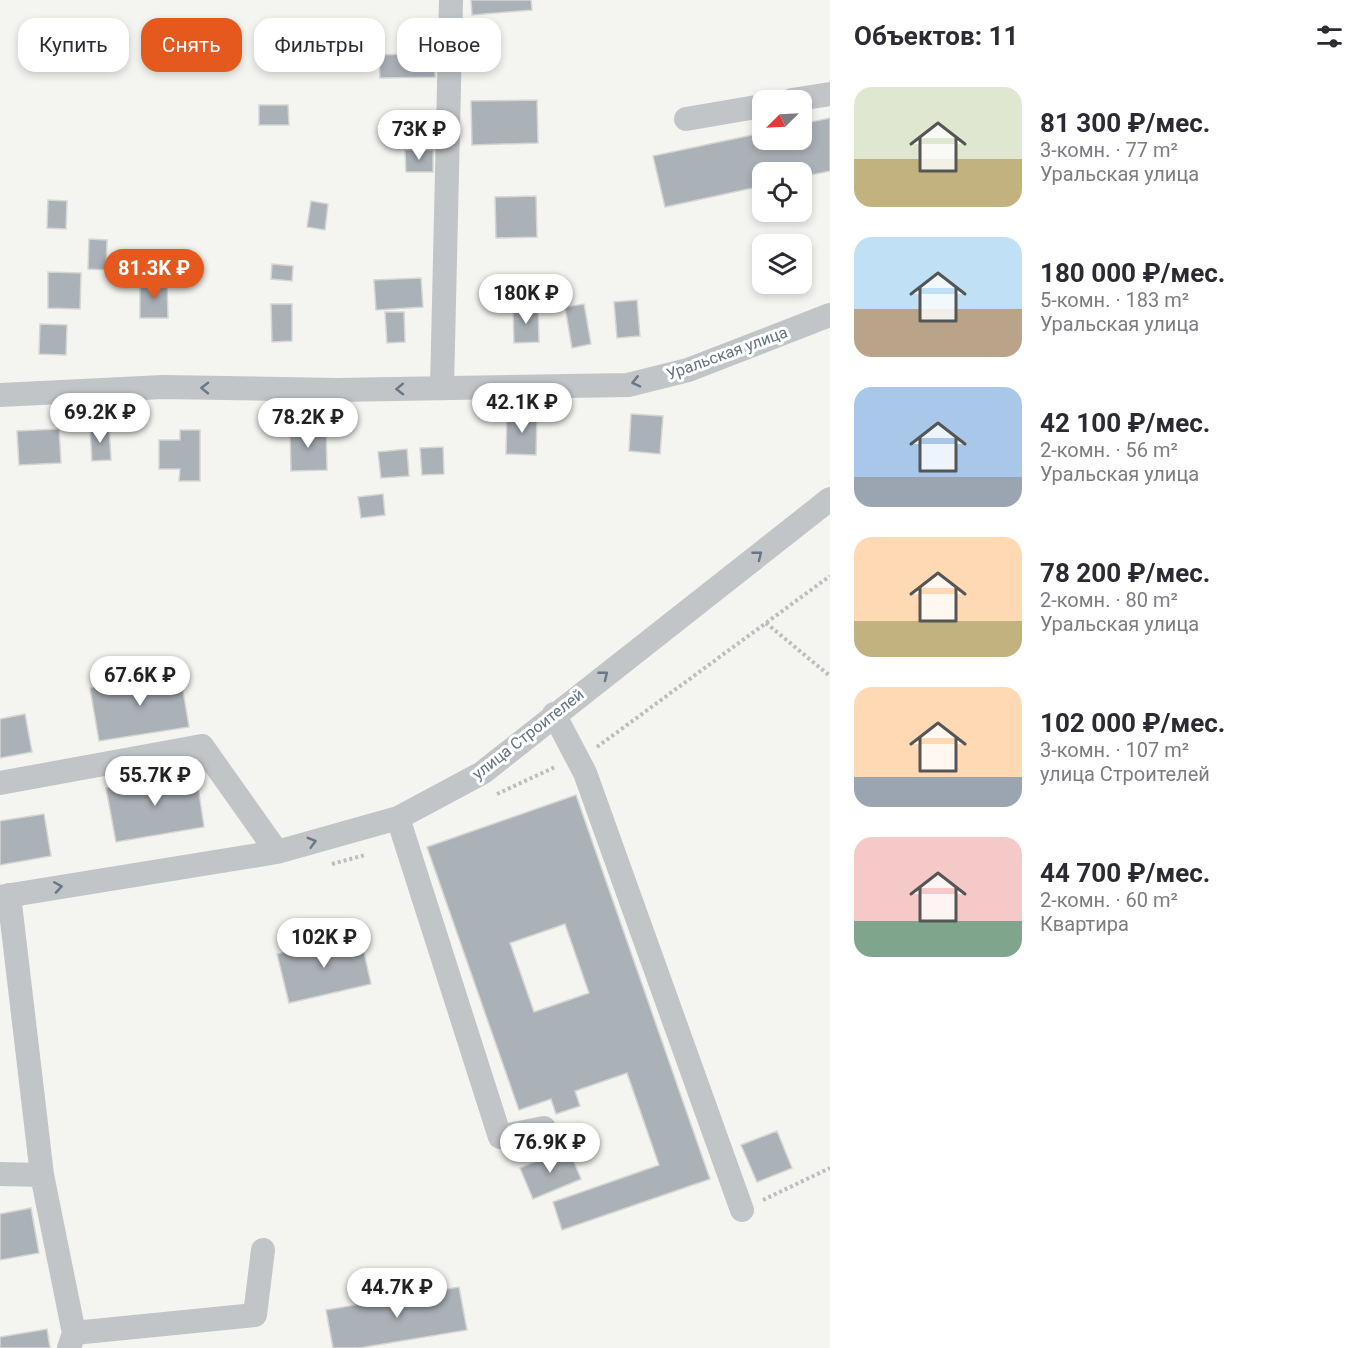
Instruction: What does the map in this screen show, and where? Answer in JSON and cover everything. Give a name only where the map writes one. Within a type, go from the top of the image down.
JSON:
[{"type":"street","points":[[442,388],[450,0]]},
{"type":"street","points":[[812,97],[830,94]]},
{"type":"street","points":[[686,119],[752,108]]},
{"type":"street","name":"Уральская улица","points":[[0,395],[163,387],[337,390],[628,385],[688,370],[830,315]]},
{"type":"street","name":"улица Строителей","points":[[5,896],[277,852],[398,818],[482,772],[830,499]]},
{"type":"street","points":[[554,714],[585,773],[742,1210]]},
{"type":"street","points":[[0,783],[202,746],[277,852]]},
{"type":"street","points":[[398,818],[500,1137],[544,1128]]},
{"type":"street","points":[[5,896],[42,1175],[72,1341],[255,1315],[263,1250]]},
{"type":"street","points":[[0,1174],[42,1175]]},
{"type":"path","points":[[766,623],[830,676]]},
{"type":"path","points":[[742,1210],[830,1168]]},
{"type":"building","points":[[471,0],[531,0],[532,10],[472,15]]},
{"type":"building","points":[[397,54],[397,72],[435,72],[435,77],[380,78],[380,72],[385,72],[385,55]]},
{"type":"building","points":[[537,100],[538,143],[472,145],[471,101]]},
{"type":"building","points":[[259,105],[288,105],[289,125],[259,125]]},
{"type":"building","points":[[830,118],[830,171],[812,175],[812,162],[752,162],[752,188],[665,207],[653,156],[752,135],[752,150],[812,150],[812,122]]},
{"type":"building","points":[[405,150],[433,150],[433,172],[406,172]]},
{"type":"building","points":[[536,196],[537,237],[496,238],[495,197]]},
{"type":"building","points":[[48,200],[67,201],[66,229],[47,228]]},
{"type":"building","points":[[311,201],[328,204],[325,230],[307,227]]},
{"type":"building","points":[[89,239],[107,240],[106,270],[88,269]]},
{"type":"building","points":[[272,264],[293,266],[292,281],[271,279]]},
{"type":"building","points":[[48,272],[81,273],[80,309],[48,308]]},
{"type":"building","points":[[421,278],[423,307],[376,310],[374,280]]},
{"type":"building","points":[[167,281],[168,318],[140,318],[140,282]]},
{"type":"building","points":[[637,300],[640,336],[617,338],[614,302]]},
{"type":"building","points":[[271,304],[292,304],[292,341],[272,342]]},
{"type":"building","points":[[584,304],[591,344],[572,348],[565,307]]},
{"type":"building","points":[[538,306],[539,342],[514,343],[513,308]]},
{"type":"building","points":[[385,312],[404,312],[405,342],[387,343]]},
{"type":"building","points":[[40,324],[67,325],[66,355],[39,354]]},
{"type":"building","points":[[507,412],[537,413],[536,455],[506,454]]},
{"type":"building","points":[[631,414],[663,416],[660,454],[629,451]]},
{"type":"building","points":[[109,427],[111,460],[92,461],[90,428]]},
{"type":"building","points":[[326,428],[327,470],[291,471],[290,429]]},
{"type":"building","points":[[59,429],[61,463],[19,465],[17,431]]},
{"type":"building","points":[[180,430],[200,430],[200,481],[179,481],[180,469],[159,469],[159,440],[180,440]]},
{"type":"building","points":[[443,447],[444,474],[422,475],[420,448]]},
{"type":"building","points":[[407,449],[409,476],[381,478],[378,452]]},
{"type":"building","points":[[383,494],[385,515],[361,518],[358,497]]},
{"type":"building","points":[[180,673],[189,727],[99,741],[90,688]]},
{"type":"building","points":[[25,714],[32,752],[0,758],[0,719]]},
{"type":"building","points":[[196,773],[204,827],[116,842],[106,788]]},
{"type":"building","points":[[576,795],[710,1179],[562,1230],[553,1202],[659,1165],[627,1073],[575,1091],[580,1106],[556,1114],[551,1099],[519,1110],[427,847]],"holes":[[[565,924],[589,993],[534,1012],[510,943]]]},
{"type":"building","points":[[44,814],[51,856],[0,865],[0,821]]},
{"type":"building","points":[[360,935],[371,984],[289,1003],[277,954]]},
{"type":"building","points":[[777,1131],[792,1168],[757,1182],[741,1145]]},
{"type":"building","points":[[568,1148],[581,1179],[533,1199],[520,1168]]},
{"type":"building","points":[[31,1208],[39,1253],[0,1260],[0,1214]]},
{"type":"building","points":[[459,1287],[467,1330],[359,1348],[333,1348],[326,1310]]},
{"type":"building","points":[[47,1329],[50,1348],[0,1348],[0,1337]]}]
